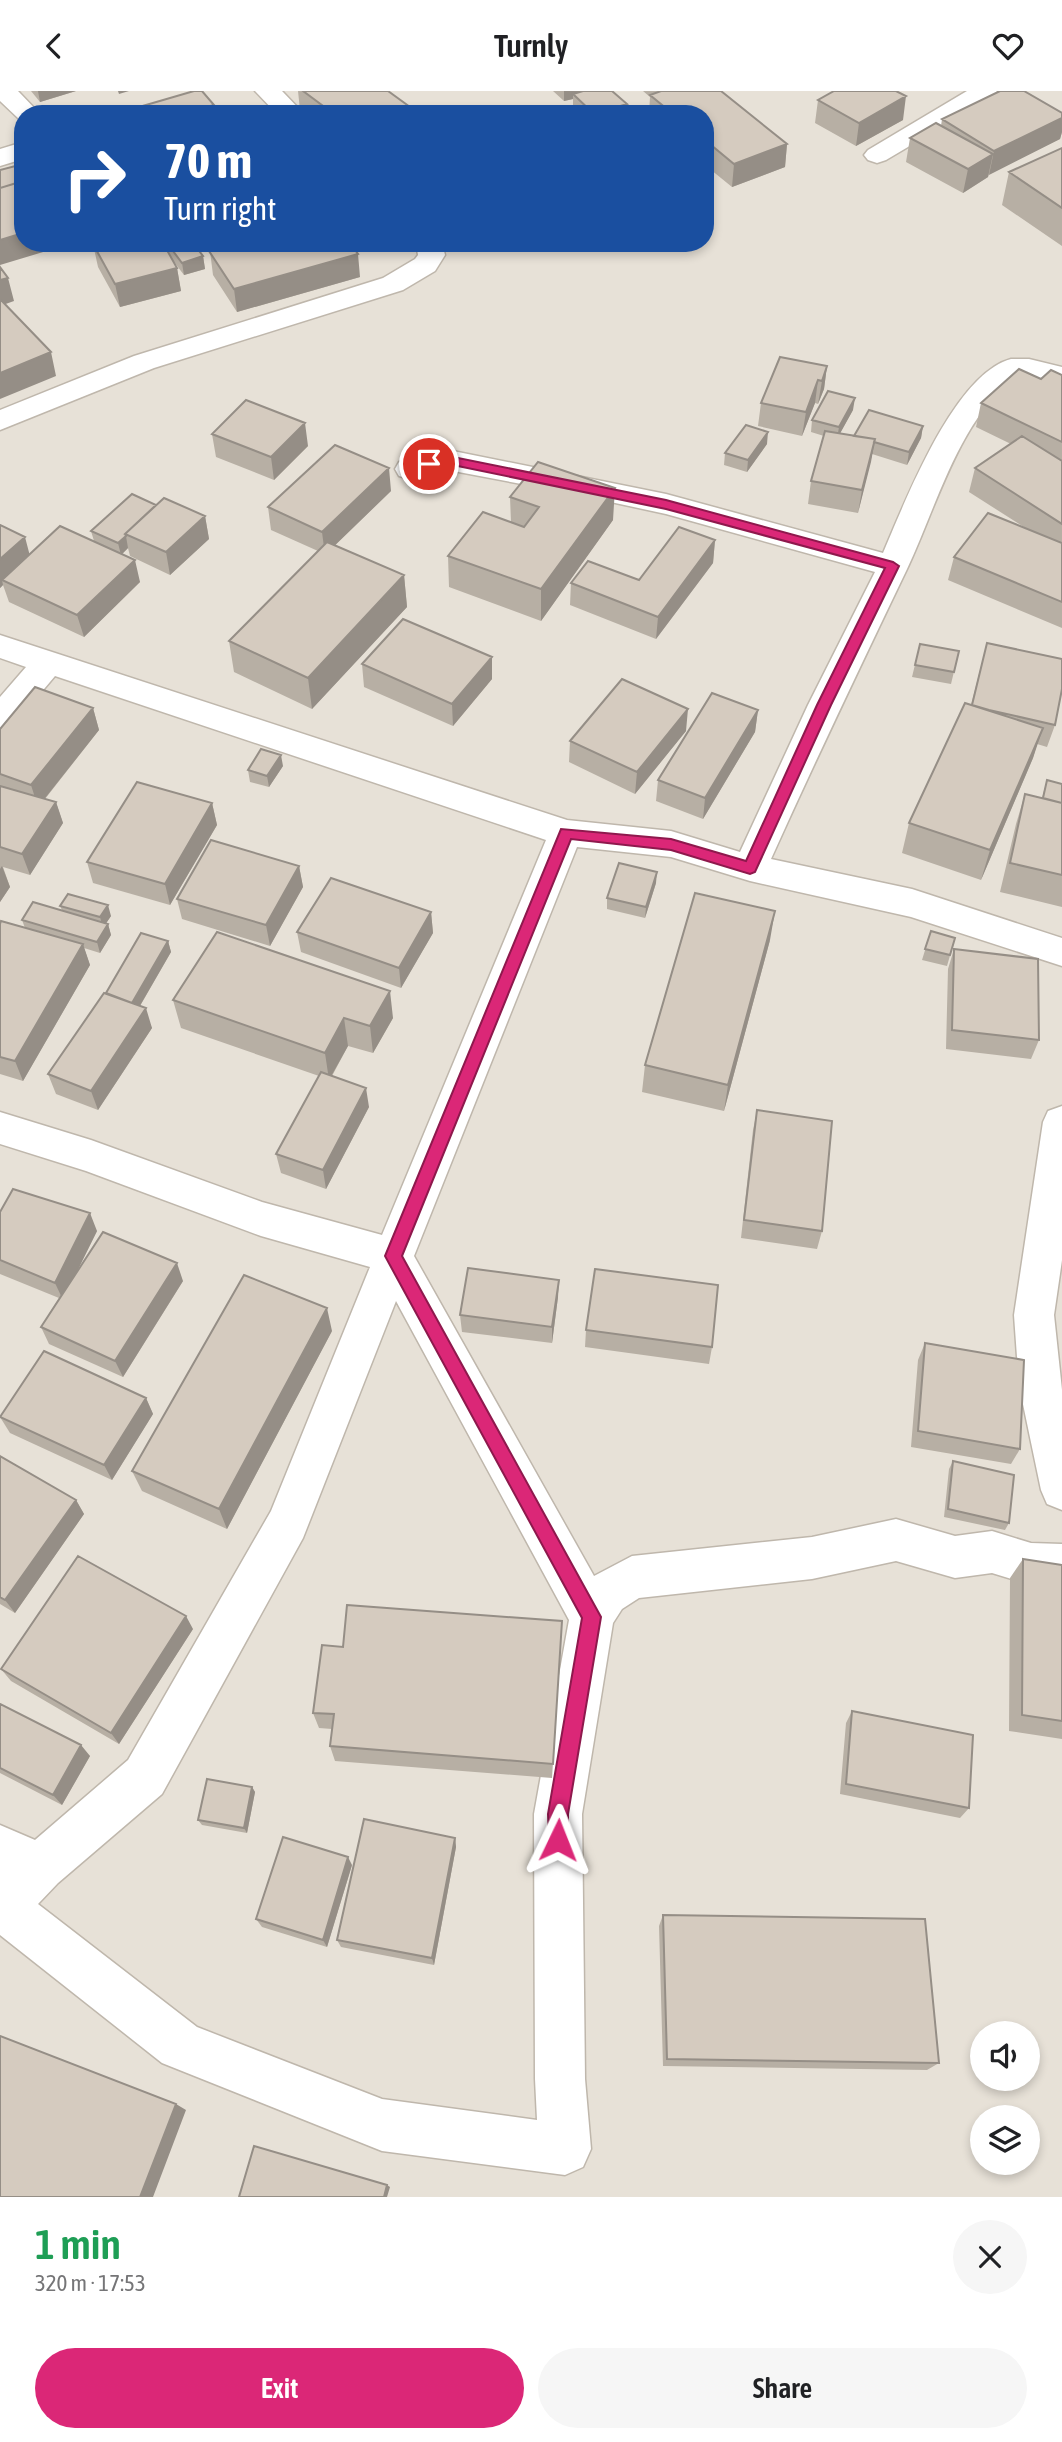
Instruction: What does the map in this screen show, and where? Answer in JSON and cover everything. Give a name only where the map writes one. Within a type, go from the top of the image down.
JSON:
[{"type":"street","points":[[4,91],[19,105]]},
{"type":"street","points":[[267,91],[282,105]]},
{"type":"street","points":[[877,155],[985,91]]},
{"type":"street","points":[[0,421],[34,405],[172,352],[393,284],[425,265],[431,252]]},
{"type":"street","points":[[750,868],[824,705],[893,566],[943,449],[992,381],[1011,368],[1029,368],[1062,376]]},
{"type":"street","points":[[410,468],[448,460],[569,483],[666,504],[893,566]]},
{"type":"street","points":[[0,646],[566,833],[671,844],[750,868],[912,904],[1062,952]]},
{"type":"street","points":[[0,719],[48,663]]},
{"type":"street","points":[[566,833],[393,1256],[288,1523],[145,1777],[21,1858],[1,1908],[180,2045],[382,2125],[565,2149],[560,2079],[558,1814],[592,1617],[606,1594],[632,1577],[812,1558],[896,1540],[955,1557],[992,1552],[1031,1564],[1062,1565]]},
{"type":"street","points":[[1062,1122],[1034,1315],[1040,1385],[1062,1490]]},
{"type":"street","points":[[0,1128],[92,1156],[261,1219],[393,1256],[592,1617]]},
{"type":"shaded area","points":[[0,91],[1062,91],[1062,2197],[0,2197]]},
{"type":"building","points":[[202,91],[214,105],[146,105]]},
{"type":"building","points":[[303,91],[388,91],[407,105],[322,105]]},
{"type":"building","points":[[583,91],[612,91],[627,104],[585,105],[573,94]]},
{"type":"building","points":[[661,91],[721,91],[787,144],[734,164],[714,147],[714,105],[662,105],[650,95]]},
{"type":"building","points":[[834,91],[896,91],[906,96],[859,123],[818,100]]},
{"type":"building","points":[[1000,91],[1024,91],[1062,113],[1062,118],[994,151],[942,119]]},
{"type":"building","points":[[936,123],[993,154],[968,169],[910,138]]},
{"type":"building","points":[[1062,148],[1062,208],[1009,172]]},
{"type":"building","points":[[14,166],[14,184],[0,188],[0,170]]},
{"type":"building","points":[[14,184],[14,236],[0,240],[0,188]]},
{"type":"building","points":[[97,252],[168,252],[177,268],[115,284]]},
{"type":"building","points":[[174,252],[200,252],[203,256],[182,263]]},
{"type":"building","points":[[210,252],[358,254],[234,289]]},
{"type":"building","points":[[0,267],[8,278],[0,280]]},
{"type":"building","points":[[0,299],[51,352],[0,373]]},
{"type":"building","points":[[780,357],[827,366],[822,381],[818,380],[806,412],[761,403]]},
{"type":"building","points":[[1019,369],[1041,379],[1051,370],[1062,375],[1062,442],[981,403]]},
{"type":"building","points":[[828,391],[855,398],[839,427],[812,420]]},
{"type":"building","points":[[246,400],[305,423],[271,457],[212,434]]},
{"type":"building","points":[[869,410],[923,426],[909,452],[874,442],[875,439],[854,436]]},
{"type":"building","points":[[746,425],[768,432],[748,460],[725,453]]},
{"type":"building","points":[[825,431],[875,439],[862,490],[811,481]]},
{"type":"building","points":[[1022,436],[1062,461],[1062,524],[975,468]]},
{"type":"building","points":[[335,445],[389,468],[322,532],[268,507]]},
{"type":"building","points":[[538,462],[615,488],[541,589],[448,556],[483,512],[524,527],[539,507],[510,497]]},
{"type":"building","points":[[132,494],[156,505],[125,534],[126,536],[118,543],[91,531]]},
{"type":"building","points":[[164,498],[205,516],[166,552],[125,534]]},
{"type":"building","points":[[988,513],[1062,543],[1062,602],[954,557]]},
{"type":"building","points":[[0,525],[25,537],[0,559]]},
{"type":"building","points":[[60,526],[135,560],[77,615],[2,580]]},
{"type":"building","points":[[679,527],[715,540],[658,617],[571,583],[588,561],[639,580]]},
{"type":"building","points":[[327,542],[404,575],[308,678],[229,641]]},
{"type":"building","points":[[403,619],[492,657],[452,704],[362,664]]},
{"type":"building","points":[[987,643],[1062,659],[1062,689],[1055,725],[972,705]]},
{"type":"building","points":[[920,644],[959,651],[954,672],[915,665]]},
{"type":"building","points":[[622,679],[688,709],[637,772],[570,741]]},
{"type":"building","points":[[35,687],[93,708],[31,785],[0,774],[0,729]]},
{"type":"building","points":[[712,693],[758,710],[705,798],[658,780]]},
{"type":"building","points":[[965,703],[1043,728],[990,850],[909,823]]},
{"type":"building","points":[[261,749],[281,755],[267,776],[248,770]]},
{"type":"building","points":[[1047,780],[1062,784],[1062,803],[1043,798]]},
{"type":"building","points":[[137,782],[212,803],[165,884],[87,862]]},
{"type":"building","points":[[0,786],[56,802],[22,854],[0,847]]},
{"type":"building","points":[[1025,794],[1062,803],[1062,875],[1010,863]]},
{"type":"building","points":[[211,840],[299,866],[266,925],[177,899]]},
{"type":"building","points":[[619,863],[657,872],[646,907],[607,898]]},
{"type":"building","points":[[331,878],[431,912],[399,968],[297,932]]},
{"type":"building","points":[[695,893],[775,911],[728,1085],[645,1065]]},
{"type":"building","points":[[68,894],[108,905],[100,917],[60,906]]},
{"type":"building","points":[[33,902],[108,924],[97,942],[22,920]]},
{"type":"building","points":[[1,921],[83,944],[15,1061],[0,1057]]},
{"type":"building","points":[[931,931],[955,938],[950,955],[925,949]]},
{"type":"building","points":[[217,932],[390,991],[370,1026],[344,1018],[325,1053],[173,1000]]},
{"type":"building","points":[[141,933],[168,941],[132,1003],[106,993]]},
{"type":"building","points":[[954,949],[1038,959],[1039,1040],[952,1030]]},
{"type":"building","points":[[104,993],[146,1008],[91,1091],[48,1074]]},
{"type":"building","points":[[321,1072],[366,1088],[323,1170],[276,1154]]},
{"type":"building","points":[[757,1110],[832,1121],[822,1231],[744,1220]]},
{"type":"building","points":[[13,1189],[90,1213],[55,1283],[0,1260],[0,1212]]},
{"type":"building","points":[[103,1232],[177,1263],[115,1361],[41,1327]]},
{"type":"building","points":[[468,1268],[559,1280],[552,1327],[460,1315]]},
{"type":"building","points":[[595,1269],[718,1285],[712,1347],[586,1330]]},
{"type":"building","points":[[244,1275],[327,1308],[219,1509],[132,1471]]},
{"type":"building","points":[[925,1343],[1024,1360],[1020,1449],[918,1431]]},
{"type":"building","points":[[44,1351],[146,1398],[104,1465],[0,1417]]},
{"type":"building","points":[[0,1456],[76,1500],[5,1600],[0,1597]]},
{"type":"building","points":[[953,1461],[1014,1475],[1009,1523],[948,1509]]},
{"type":"building","points":[[78,1556],[186,1616],[111,1733],[1,1669]]},
{"type":"building","points":[[1023,1559],[1062,1565],[1062,1721],[1022,1715]]},
{"type":"building","points":[[347,1605],[562,1621],[553,1764],[330,1746],[334,1714],[313,1713],[322,1645],[343,1647]]},
{"type":"building","points":[[0,1704],[81,1745],[53,1795],[0,1768]]},
{"type":"building","points":[[852,1711],[973,1735],[969,1808],[846,1784]]},
{"type":"building","points":[[207,1779],[252,1787],[244,1828],[198,1820]]},
{"type":"building","points":[[364,1819],[455,1838],[432,1958],[337,1940]]},
{"type":"building","points":[[283,1837],[348,1857],[323,1940],[256,1919]]},
{"type":"building","points":[[663,1915],[925,1919],[939,2063],[667,2059]]},
{"type":"building","points":[[0,2036],[176,2104],[140,2197],[0,2197]]},
{"type":"building","points":[[254,2146],[387,2185],[384,2197],[239,2197]]},
{"type":"route","points":[[429,464],[448,460],[666,504],[893,566],[824,705],[750,868],[671,844],[566,833],[393,1256],[592,1617],[558,1814],[558,1840]]}]
